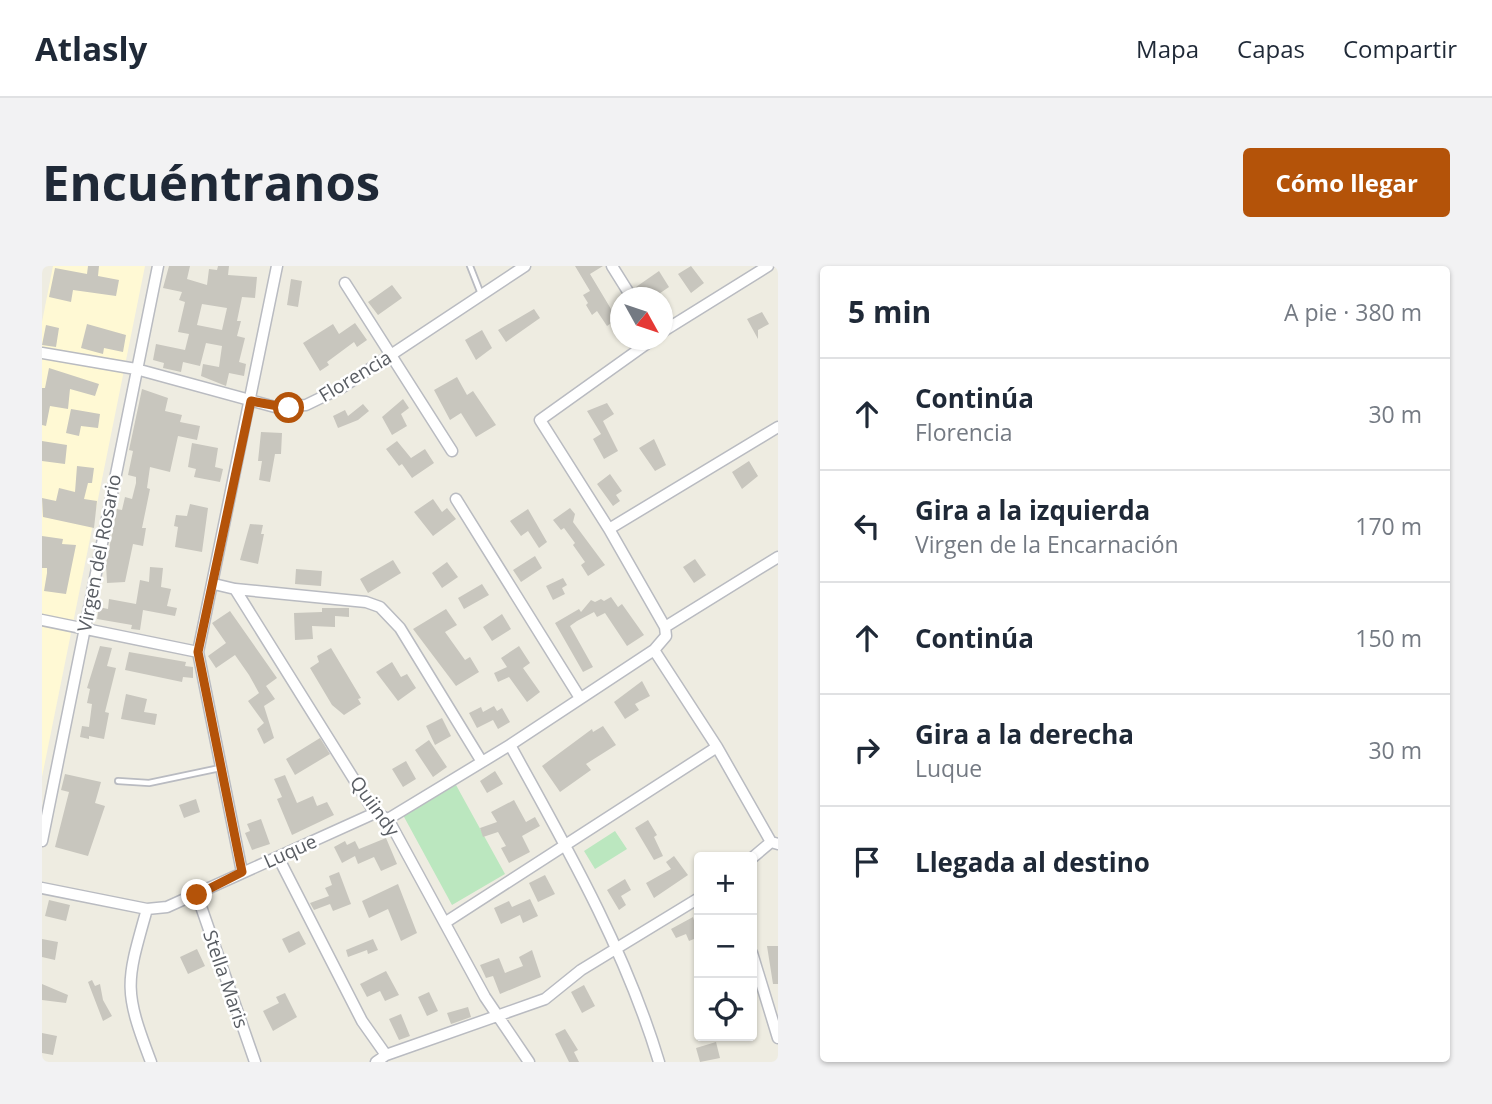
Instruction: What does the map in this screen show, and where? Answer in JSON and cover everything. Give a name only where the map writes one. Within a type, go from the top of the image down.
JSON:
[{"type":"street","name":"Virgen del Rosario","points":[[42,841],[158,266]]},
{"type":"street","points":[[242,872],[198,652],[277,266]]},
{"type":"street","name":"Florencia","points":[[42,353],[136,369],[275,407],[306,405],[341,388],[525,266]]},
{"type":"street","points":[[612,266],[625,287]]},
{"type":"street","points":[[673,326],[768,266]]},
{"type":"street","points":[[345,283],[452,451]]},
{"type":"street","points":[[388,819],[510,745],[656,649],[666,636],[665,627],[609,529],[540,420],[638,350]]},
{"type":"street","points":[[609,529],[778,427]]},
{"type":"street","points":[[456,499],[580,698]]},
{"type":"street","points":[[665,627],[778,557]]},
{"type":"street","points":[[214,584],[235,589],[366,602],[380,607],[400,628],[482,761]]},
{"type":"street","name":"Quiindy","points":[[235,589],[375,813],[388,819],[446,922],[468,968],[530,1062]]},
{"type":"street","points":[[42,620],[198,652]]},
{"type":"street","points":[[656,649],[775,843],[757,855]]},
{"type":"street","points":[[510,745],[619,949],[645,1016],[659,1062]]},
{"type":"street","points":[[446,922],[717,747]]},
{"type":"street","name":"Luque","points":[[42,888],[147,909],[167,907],[375,813]]},
{"type":"street","points":[[278,857],[362,1021],[386,1055]]},
{"type":"street","name":"Stella Maris","points":[[197,895],[255,1062]]},
{"type":"street","points":[[376,1062],[386,1055],[499,1018],[545,999],[582,970],[694,901]]},
{"type":"street","points":[[147,909],[129,974],[129,993],[132,1012],[151,1062]]},
{"type":"street","points":[[757,965],[773,1004],[778,1038]]},
{"type":"lane","points":[[470,266],[481,294]]},
{"type":"lane","points":[[118,782],[149,783],[222,768]]},
{"type":"shaded area","points":[[53,266],[145,266],[42,777],[42,322]]},
{"type":"green space","points":[[456,785],[505,874],[452,905],[403,815]]},
{"type":"green space","points":[[615,831],[627,849],[595,869],[584,851]]},
{"type":"building","points":[[88,266],[99,266],[98,276],[119,280],[116,296],[73,290],[71,302],[49,297],[55,268],[87,274]]},
{"type":"building","points":[[169,266],[190,266],[187,279],[207,285],[209,269],[217,270],[218,266],[229,266],[228,275],[257,277],[255,298],[242,297],[237,321],[241,321],[237,336],[245,338],[239,362],[246,364],[244,376],[229,373],[226,386],[201,376],[203,364],[219,367],[222,346],[206,343],[200,366],[183,362],[181,372],[163,368],[164,363],[153,360],[156,344],[185,350],[189,334],[178,332],[185,302],[179,300],[182,292],[163,288]],"holes":[[[202,304],[227,308],[222,330],[197,325]]]},
{"type":"building","points":[[575,266],[603,266],[590,274],[610,307],[610,324],[607,326],[597,311],[592,315],[586,305],[588,303],[583,295],[590,291]]},
{"type":"building","points":[[691,266],[704,283],[691,293],[678,274]]},
{"type":"building","points":[[659,271],[669,287],[636,287]]},
{"type":"building","points":[[291,279],[302,281],[298,307],[287,305]]},
{"type":"building","points":[[392,285],[402,298],[378,315],[368,302]]},
{"type":"building","points":[[534,309],[540,318],[506,342],[498,330]]},
{"type":"building","points":[[762,312],[769,324],[758,330],[758,339],[747,319]]},
{"type":"building","points":[[355,323],[367,340],[357,347],[354,342],[327,362],[329,365],[320,371],[303,343],[333,324],[339,334]]},
{"type":"building","points":[[87,324],[126,335],[123,352],[104,348],[103,354],[81,348]]},
{"type":"building","points":[[46,325],[59,328],[56,347],[42,345]]},
{"type":"building","points":[[482,330],[492,348],[476,360],[465,340]]},
{"type":"building","points":[[49,368],[99,384],[95,396],[70,389],[68,409],[50,406],[46,426],[42,425],[42,388],[45,388]]},
{"type":"building","points":[[457,377],[467,395],[473,391],[496,425],[476,437],[461,413],[450,420],[434,390]]},
{"type":"building","points":[[142,389],[168,398],[165,411],[182,415],[180,422],[200,426],[197,440],[178,436],[170,472],[150,467],[147,488],[150,489],[142,528],[146,528],[143,546],[133,544],[125,582],[107,583],[106,564],[117,509],[122,510],[125,497],[132,499],[136,483],[136,477],[128,475],[133,451],[129,450]]},
{"type":"building","points":[[403,399],[409,408],[401,414],[407,426],[392,435],[382,417]]},
{"type":"building","points":[[607,403],[614,414],[603,421],[618,451],[604,459],[593,439],[601,434],[587,411]]},
{"type":"building","points":[[363,404],[369,411],[358,420],[338,428],[333,416],[345,410],[348,416]]},
{"type":"building","points":[[71,409],[100,414],[98,428],[81,426],[79,436],[66,433]]},
{"type":"building","points":[[261,432],[282,433],[281,454],[275,454],[270,482],[259,480],[262,461],[258,461]]},
{"type":"building","points":[[654,439],[666,465],[655,471],[639,448]]},
{"type":"building","points":[[42,441],[67,445],[65,464],[42,461]]},
{"type":"building","points":[[397,441],[411,458],[425,449],[434,463],[412,478],[386,449]]},
{"type":"building","points":[[192,443],[218,448],[215,467],[223,469],[220,482],[194,477],[196,469],[188,467]]},
{"type":"building","points":[[749,461],[758,476],[742,489],[732,472]]},
{"type":"building","points":[[77,466],[94,468],[92,483],[88,483],[84,499],[97,501],[94,528],[43,517],[42,498],[56,501],[59,488],[75,492]]},
{"type":"building","points":[[610,474],[622,491],[616,495],[620,501],[613,506],[597,484]]},
{"type":"building","points":[[433,499],[442,512],[447,508],[456,519],[433,536],[414,512]]},
{"type":"building","points":[[190,504],[208,508],[202,552],[175,547],[178,527],[174,526],[176,515],[187,516]]},
{"type":"building","points":[[570,508],[575,514],[573,522],[605,565],[588,576],[581,565],[585,562],[573,545],[575,543],[564,528],[561,530],[553,520]]},
{"type":"building","points":[[528,509],[547,542],[539,548],[528,531],[521,536],[510,521]]},
{"type":"building","points":[[250,524],[263,525],[261,534],[264,534],[258,564],[240,560]]},
{"type":"building","points":[[42,536],[63,539],[62,544],[76,545],[66,594],[44,591],[47,568],[42,568]]},
{"type":"building","points":[[535,556],[542,568],[521,582],[513,570]]},
{"type":"building","points":[[695,559],[706,575],[694,583],[683,567]]},
{"type":"building","points":[[393,560],[401,573],[368,593],[360,579]]},
{"type":"building","points":[[447,562],[458,577],[442,588],[432,573]]},
{"type":"building","points":[[150,567],[163,568],[161,587],[171,589],[167,606],[177,608],[175,616],[143,610],[140,630],[131,629],[132,625],[97,619],[99,607],[108,609],[109,599],[136,604],[140,580],[149,582]]},
{"type":"building","points":[[296,569],[322,571],[321,586],[295,584]]},
{"type":"building","points":[[563,578],[567,585],[562,588],[565,594],[553,600],[546,586]]},
{"type":"building","points":[[482,584],[489,595],[464,609],[458,598]]},
{"type":"building","points":[[611,597],[618,607],[622,604],[644,635],[627,646],[605,613],[597,617],[594,612],[577,621],[570,626],[593,667],[583,672],[555,623],[579,609],[581,612],[591,600],[604,601]]},
{"type":"building","points":[[322,608],[349,608],[349,617],[335,616],[335,627],[312,626],[313,639],[295,640],[294,613],[322,612]]},
{"type":"building","points":[[446,609],[457,625],[445,632],[465,660],[470,657],[479,672],[456,686],[413,629]]},
{"type":"building","points":[[230,611],[277,678],[266,686],[275,699],[264,706],[274,738],[264,744],[257,729],[264,723],[248,701],[259,693],[249,675],[235,655],[216,668],[208,656],[226,643],[212,623]]},
{"type":"building","points":[[502,614],[511,629],[492,641],[483,627]]},
{"type":"building","points":[[100,646],[112,648],[107,666],[116,668],[105,712],[109,713],[104,739],[89,736],[89,739],[80,737],[82,726],[89,727],[92,704],[87,703],[90,689],[87,688]]},
{"type":"building","points":[[519,646],[530,663],[523,668],[540,692],[527,702],[509,677],[498,682],[494,673],[507,667],[501,658]]},
{"type":"building","points":[[331,648],[361,698],[358,699],[361,704],[344,715],[332,705],[310,668],[319,662],[317,656]]},
{"type":"building","points":[[129,652],[186,662],[185,666],[193,667],[193,678],[183,677],[182,682],[125,670]]},
{"type":"building","points":[[392,662],[401,677],[407,674],[416,688],[398,701],[376,672]]},
{"type":"building","points":[[642,681],[650,696],[635,704],[639,710],[625,719],[614,702]]},
{"type":"building","points":[[126,694],[147,699],[144,712],[157,714],[155,725],[121,719]]},
{"type":"building","points":[[494,706],[497,711],[502,708],[510,722],[498,729],[493,720],[477,728],[469,713],[481,707],[483,712]]},
{"type":"building","points":[[442,718],[451,736],[435,745],[426,726]]},
{"type":"building","points":[[603,726],[616,745],[586,764],[591,770],[560,792],[542,766],[592,729],[593,732]]},
{"type":"building","points":[[320,738],[330,754],[295,775],[286,759]]},
{"type":"building","points":[[429,740],[447,767],[433,777],[415,750]]},
{"type":"building","points":[[406,761],[416,779],[403,787],[392,769]]},
{"type":"building","points":[[495,771],[503,784],[487,793],[480,781]]},
{"type":"building","points":[[65,774],[101,782],[95,803],[105,806],[88,856],[55,847],[69,792],[61,790]]},
{"type":"building","points":[[285,775],[297,803],[313,796],[317,806],[327,802],[334,815],[292,835],[277,799],[282,797],[274,779]]},
{"type":"building","points":[[196,799],[200,812],[184,818],[179,805]]},
{"type":"building","points":[[514,800],[526,822],[535,817],[540,826],[522,836],[530,852],[509,863],[501,848],[506,846],[498,832],[483,837],[480,828],[497,822],[491,812]]},
{"type":"building","points":[[261,819],[270,844],[252,850],[245,833],[250,831],[247,824]]},
{"type":"building","points":[[648,820],[657,835],[654,837],[663,856],[654,860],[635,828]]},
{"type":"building","points":[[386,838],[397,864],[381,871],[374,857],[358,864],[355,856],[342,863],[334,847],[345,841],[347,845],[355,841],[359,849]]},
{"type":"building","points":[[674,856],[688,875],[654,898],[646,883],[671,869],[666,862]]},
{"type":"building","points":[[339,872],[351,904],[333,911],[330,904],[314,910],[310,903],[329,896],[325,888],[332,885],[329,876]]},
{"type":"building","points":[[545,875],[555,894],[538,902],[529,883]]},
{"type":"building","points":[[625,879],[631,890],[621,896],[626,905],[619,910],[607,890]]},
{"type":"building","points":[[398,884],[417,933],[401,941],[388,909],[369,918],[362,901]]},
{"type":"building","points":[[530,899],[538,916],[523,923],[520,915],[501,924],[494,908],[509,901],[512,907]]},
{"type":"building","points":[[49,900],[70,905],[66,921],[45,916]]},
{"type":"building","points":[[693,917],[694,939],[689,941],[686,934],[676,938],[671,929]]},
{"type":"building","points":[[299,931],[306,944],[289,953],[282,939]]},
{"type":"building","points":[[42,939],[58,942],[55,960],[42,957]]},
{"type":"building","points":[[373,939],[378,950],[368,954],[367,950],[348,957],[346,950]]},
{"type":"building","points":[[767,946],[778,946],[778,984],[773,984]]},
{"type":"building","points":[[197,949],[205,966],[188,974],[180,957]]},
{"type":"building","points":[[532,950],[541,977],[500,994],[493,976],[486,978],[480,965],[499,958],[505,973],[523,966],[519,957]]},
{"type":"building","points":[[386,971],[399,995],[385,1001],[380,991],[367,997],[360,984]]},
{"type":"building","points":[[92,980],[95,986],[100,984],[103,1000],[112,1016],[103,1021],[88,982]]},
{"type":"building","points":[[42,984],[68,995],[66,1003],[42,1000]]},
{"type":"building","points":[[584,985],[595,1006],[582,1013],[571,992]]},
{"type":"building","points":[[429,992],[438,1011],[427,1016],[418,997]]},
{"type":"building","points":[[285,993],[297,1017],[273,1031],[263,1011],[279,1003],[276,997]]},
{"type":"building","points":[[468,1007],[471,1017],[451,1024],[447,1013]]},
{"type":"building","points":[[401,1014],[410,1036],[399,1040],[389,1019]]},
{"type":"building","points":[[565,1029],[578,1050],[574,1052],[579,1062],[569,1062],[555,1034]]},
{"type":"building","points":[[42,1033],[57,1036],[53,1055],[42,1053]]},
{"type":"building","points":[[716,1042],[720,1058],[700,1062],[696,1048]]},
{"type":"route","points":[[197,895],[242,872],[198,652],[251,401],[289,408]]}]
